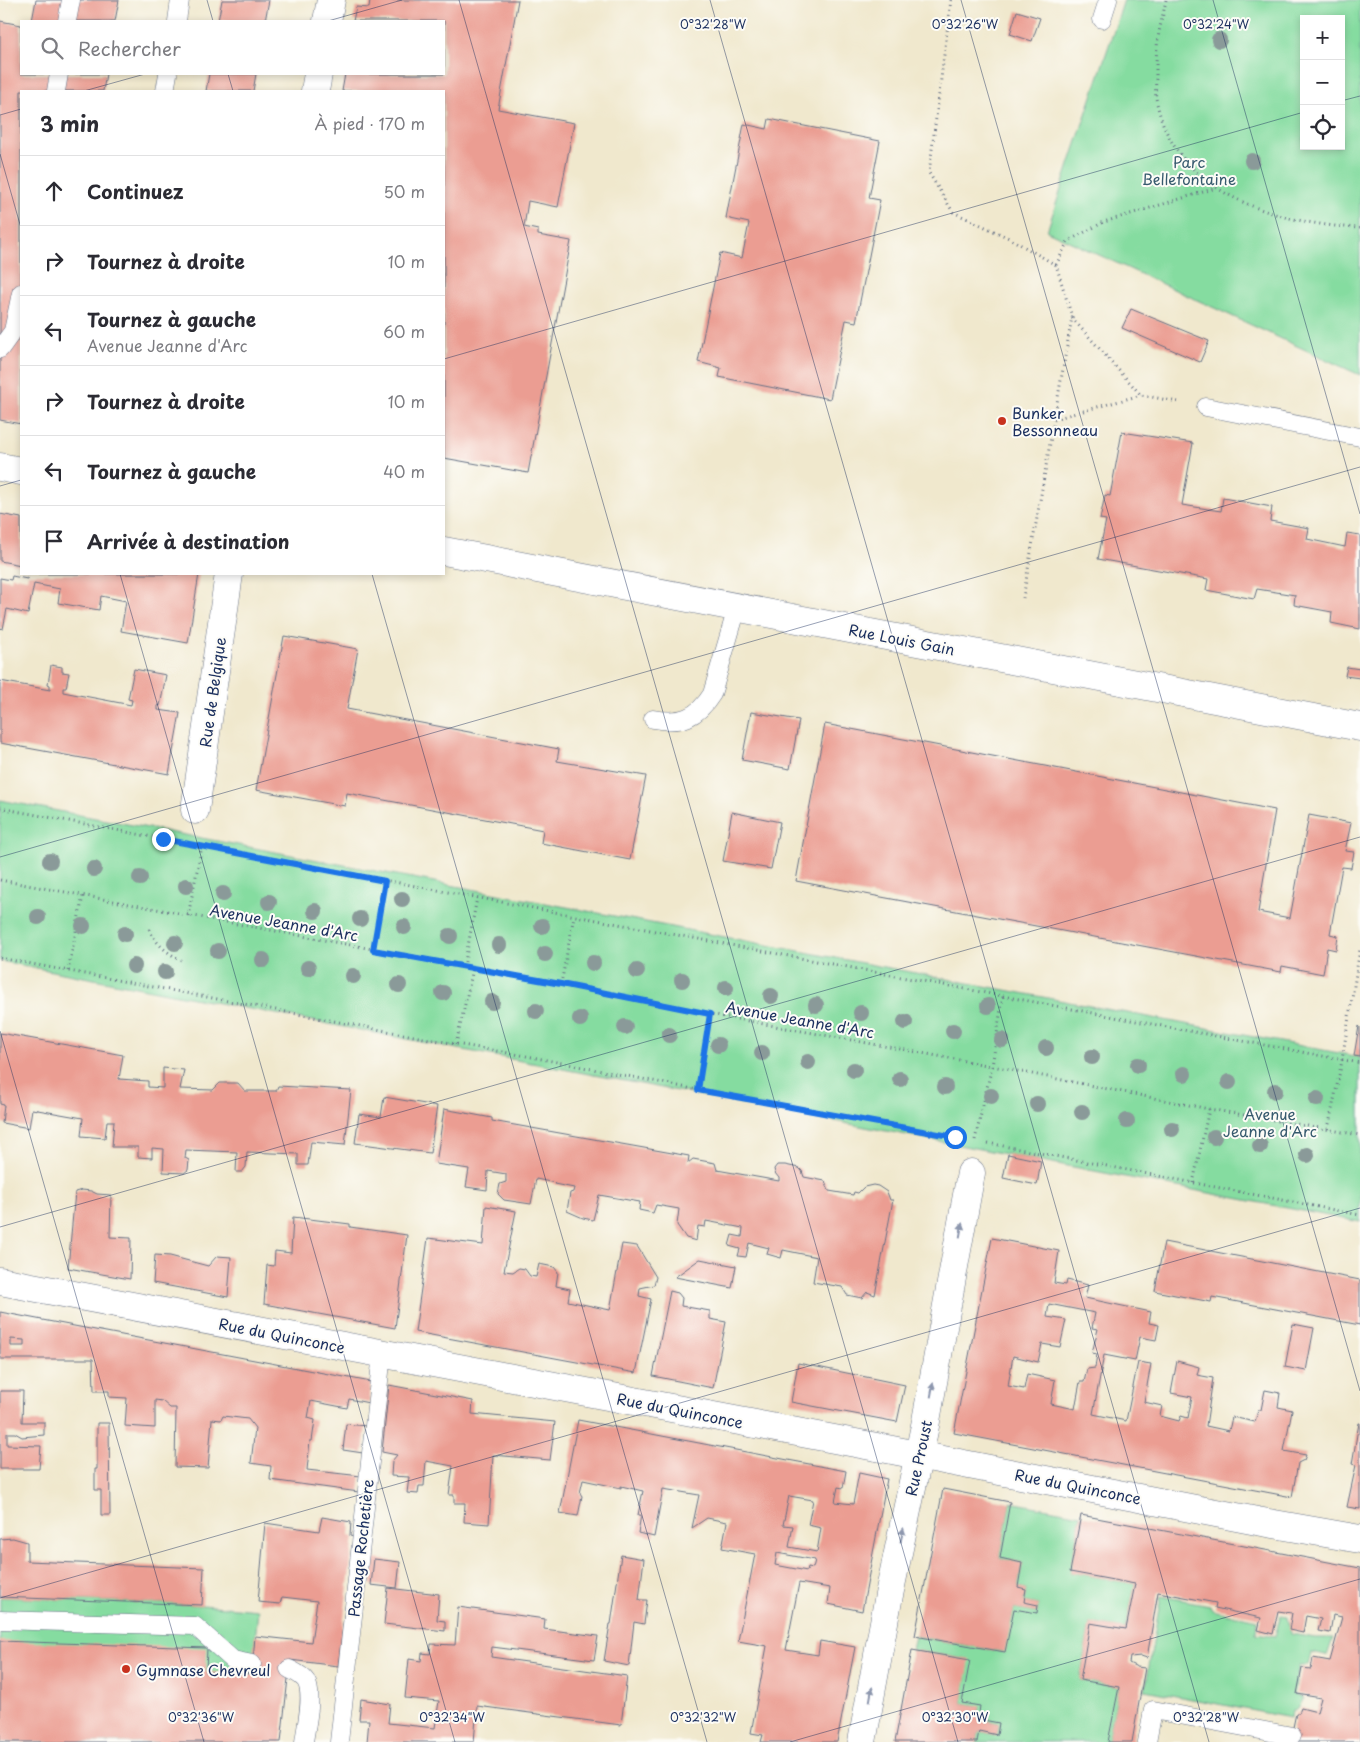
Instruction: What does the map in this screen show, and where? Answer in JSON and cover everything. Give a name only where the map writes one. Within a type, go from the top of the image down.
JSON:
[{"type":"street","points":[[327,20],[331,0]]},
{"type":"street","points":[[315,90],[318,75]]},
{"type":"street","points":[[0,468],[20,471]]},
{"type":"street","name":"Rue Louis Gain","points":[[445,551],[1360,727]]},
{"type":"street","name":"Rue de Belgique","points":[[195,810],[229,575]]},
{"type":"street","name":"Rue Proust","points":[[862,1742],[889,1596],[919,1455],[971,1173]]},
{"type":"street","name":"Rue du Quinconce","points":[[0,1281],[1257,1521],[1360,1539]]},
{"type":"lane","points":[[67,20],[71,0]]},
{"type":"lane","points":[[176,20],[180,0]]},
{"type":"lane","points":[[1102,19],[1108,0]]},
{"type":"lane","points":[[56,90],[59,75]]},
{"type":"lane","points":[[165,90],[168,75]]},
{"type":"lane","points":[[0,349],[13,331],[20,298]]},
{"type":"lane","points":[[1206,407],[1360,437]]},
{"type":"lane","points":[[653,719],[667,722],[681,720],[694,715],[704,706],[712,694],[737,608]]},
{"type":"lane","name":"Passage Rochetière","points":[[339,1742],[382,1354]]},
{"type":"lane","points":[[0,1620],[195,1626],[233,1660],[252,1664]]},
{"type":"lane","points":[[290,1669],[298,1673],[306,1681],[309,1692],[304,1742]]},
{"type":"lane","points":[[1147,1742],[1153,1710],[1292,1736]]},
{"type":"path","points":[[951,0],[929,173],[953,212],[1009,238],[1056,265],[1072,317],[1141,395]]},
{"type":"path","points":[[1166,0],[1156,48],[1156,96],[1168,135],[1196,172],[1216,188],[1252,206],[1291,219],[1330,226],[1360,228]]},
{"type":"path","points":[[1056,265],[1068,241],[1104,222],[1216,188]]},
{"type":"path","points":[[1023,598],[1072,317]]},
{"type":"path","points":[[1054,419],[1141,395],[1206,407]]},
{"type":"path","points":[[0,808],[183,842]]},
{"type":"path","points":[[193,844],[1360,1063]]},
{"type":"path","points":[[188,916],[202,846]]},
{"type":"path","name":"Avenue Jeanne d'Arc","points":[[0,880],[561,984],[1209,1109],[1360,1135]]},
{"type":"path","points":[[373,950],[385,881]]},
{"type":"path","points":[[68,971],[83,896]]},
{"type":"path","points":[[464,967],[477,898]]},
{"type":"path","points":[[561,984],[574,916]]},
{"type":"path","points":[[149,929],[153,938],[168,953],[181,960]]},
{"type":"path","points":[[1328,1129],[1342,1059],[1360,949]]},
{"type":"path","points":[[0,958],[456,1044],[532,1056],[698,1090],[1360,1214]]},
{"type":"path","points":[[456,1044],[473,969]]},
{"type":"path","points":[[975,1141],[992,1066],[1003,996]]},
{"type":"path","points":[[698,1090],[710,1014]]},
{"type":"path","points":[[1193,1183],[1209,1109]]},
{"type":"green space","name":"Parc Bellefontaine","points":[[1124,0],[1360,0],[1360,375],[1047,231]]},
{"type":"green space","name":"Avenue Jeanne d'Arc","points":[[0,800],[1360,1057],[1360,1222],[0,961]]},
{"type":"green space","points":[[1010,1502],[1081,1515],[1070,1572],[1135,1584],[1126,1629],[1090,1623],[1080,1680],[1119,1687],[1108,1742],[977,1742],[979,1731],[997,1735],[999,1723],[978,1719],[980,1706],[962,1703],[969,1660],[912,1650],[915,1636],[1004,1652],[1014,1609],[1037,1613],[1038,1605],[1024,1602],[1026,1589],[1018,1587],[1022,1563],[1000,1558]]},
{"type":"green space","points":[[1161,1596],[1210,1605],[1212,1610],[1257,1620],[1256,1633],[1275,1636],[1281,1615],[1288,1616],[1291,1634],[1315,1638],[1333,1638],[1327,1656],[1311,1653],[1308,1665],[1299,1665],[1294,1695],[1303,1698],[1297,1709],[1292,1710],[1291,1718],[1145,1690]]},
{"type":"green space","name":"Gymnase Chevreul","points":[[0,1597],[202,1605],[258,1610],[245,1742],[0,1742]]},
{"type":"building","points":[[36,0],[119,0],[115,20],[32,20]]},
{"type":"building","points":[[222,0],[269,0],[265,20],[218,20]]},
{"type":"building","points":[[370,0],[518,0],[498,109],[574,123],[558,207],[528,201],[524,227],[538,230],[538,235],[571,241],[528,473],[445,458],[445,90],[342,90],[345,75],[445,75],[445,20],[353,20],[356,7],[369,8]]},
{"type":"building","points":[[1017,11],[1040,18],[1032,41],[1010,34]]},
{"type":"building","points":[[0,21],[20,25],[20,75],[106,75],[103,90],[20,90],[20,424],[0,420]]},
{"type":"building","points":[[209,75],[256,75],[253,90],[206,90]]},
{"type":"building","points":[[769,119],[880,141],[869,198],[880,200],[856,322],[846,320],[830,399],[719,377],[721,368],[698,362],[720,253],[742,258],[749,223],[726,218],[744,124],[767,129]]},
{"type":"building","points":[[1131,309],[1209,341],[1200,362],[1122,328]]},
{"type":"building","points":[[1122,432],[1193,443],[1182,505],[1221,511],[1223,498],[1272,507],[1270,521],[1309,528],[1307,539],[1345,547],[1347,533],[1360,535],[1360,629],[1331,623],[1332,612],[1294,605],[1295,595],[1257,589],[1254,599],[1206,590],[1208,579],[1098,559],[1106,520],[1100,519],[1105,495],[1110,496]]},
{"type":"building","points":[[0,514],[20,518],[20,565],[0,561]]},
{"type":"building","points":[[28,575],[199,575],[188,643],[121,631],[126,601],[101,596],[99,610],[58,603],[60,589],[34,584],[28,614],[7,609],[3,629],[0,628],[0,578],[11,580],[12,576],[27,579]]},
{"type":"building","points":[[284,636],[358,649],[347,709],[559,749],[557,761],[646,776],[630,860],[541,843],[543,830],[347,793],[345,806],[256,790]]},
{"type":"building","points":[[51,665],[62,667],[62,672],[69,673],[66,688],[63,688],[63,692],[131,705],[132,700],[128,699],[134,669],[166,675],[158,710],[180,713],[169,774],[0,743],[0,681],[50,690],[50,685],[48,684]]},
{"type":"building","points":[[1347,667],[1360,669],[1360,678],[1345,676]]},
{"type":"building","points":[[751,712],[799,720],[790,769],[742,760]]},
{"type":"building","points":[[825,724],[1275,810],[1258,912],[1290,918],[1309,815],[1351,823],[1345,851],[1354,852],[1351,868],[1342,867],[1330,934],[1338,936],[1336,950],[1327,948],[1323,974],[1282,966],[1281,972],[796,881]]},
{"type":"building","points":[[732,812],[780,822],[771,869],[723,861]]},
{"type":"building","points":[[1360,1027],[1360,1057],[1354,1056]]},
{"type":"building","points":[[0,1033],[123,1055],[119,1079],[148,1081],[148,1087],[163,1088],[163,1068],[184,1070],[180,1089],[213,1090],[220,1083],[238,1083],[245,1091],[276,1091],[278,1086],[351,1090],[345,1145],[311,1142],[308,1165],[298,1165],[298,1154],[247,1152],[246,1167],[242,1172],[236,1172],[237,1152],[186,1150],[185,1158],[189,1160],[188,1170],[184,1173],[163,1172],[164,1149],[152,1148],[152,1158],[138,1157],[138,1147],[112,1147],[114,1121],[107,1121],[105,1138],[81,1136],[83,1118],[32,1109],[29,1128],[2,1123],[4,1105],[0,1104]]},
{"type":"building","points":[[384,1097],[437,1106],[430,1153],[355,1143],[359,1114],[381,1117]]},
{"type":"building","points":[[444,1109],[492,1118],[492,1121],[689,1156],[688,1163],[693,1159],[715,1163],[717,1170],[779,1181],[774,1169],[777,1165],[785,1165],[799,1168],[804,1177],[825,1181],[829,1191],[853,1195],[854,1192],[858,1193],[864,1187],[878,1186],[887,1192],[890,1200],[893,1200],[875,1295],[867,1292],[862,1298],[847,1295],[842,1287],[813,1282],[817,1257],[783,1250],[781,1258],[767,1254],[769,1248],[749,1243],[746,1257],[738,1256],[740,1249],[729,1246],[732,1235],[742,1237],[743,1228],[706,1221],[705,1227],[698,1226],[696,1241],[686,1238],[677,1225],[679,1209],[656,1205],[653,1213],[639,1210],[640,1202],[599,1195],[593,1220],[567,1211],[570,1193],[573,1192],[574,1188],[555,1183],[536,1179],[531,1204],[504,1200],[498,1194],[500,1184],[506,1182],[506,1174],[488,1171],[487,1190],[466,1187],[469,1169],[436,1164]]},
{"type":"building","points":[[1008,1154],[1041,1161],[1037,1185],[1003,1178]]},
{"type":"building","points":[[82,1190],[111,1195],[110,1237],[131,1238],[130,1279],[68,1268],[75,1192]]},
{"type":"building","points":[[486,1206],[516,1211],[504,1271],[513,1272],[519,1268],[525,1269],[530,1276],[536,1277],[539,1264],[554,1267],[558,1272],[556,1286],[570,1289],[568,1301],[610,1310],[622,1244],[637,1246],[656,1277],[654,1285],[640,1288],[639,1296],[651,1299],[636,1373],[415,1332],[428,1238],[483,1245]]},
{"type":"building","points":[[293,1217],[350,1224],[350,1227],[407,1235],[395,1328],[264,1304],[267,1265],[274,1266],[275,1251],[291,1253]]},
{"type":"building","points":[[992,1238],[1059,1251],[1054,1283],[1066,1285],[1067,1280],[1088,1285],[1085,1298],[1151,1312],[1149,1323],[1159,1325],[1156,1340],[1140,1337],[1135,1361],[1104,1355],[1093,1414],[1126,1421],[1138,1362],[1151,1364],[1144,1402],[1162,1406],[1160,1416],[1179,1421],[1181,1416],[1188,1418],[1192,1397],[1171,1393],[1177,1361],[1199,1367],[1197,1375],[1213,1378],[1206,1426],[1229,1431],[1232,1417],[1255,1422],[1258,1410],[1261,1410],[1265,1390],[1280,1393],[1278,1407],[1292,1410],[1284,1451],[1306,1455],[1304,1460],[1298,1463],[1292,1497],[954,1433]],"holes":[[[1049,1304],[1095,1313],[1092,1328],[1098,1329],[1092,1353],[1097,1354],[1095,1368],[1087,1369],[1084,1382],[1080,1382],[1075,1409],[1051,1404],[1055,1380],[1027,1374],[1024,1389],[1008,1386],[1013,1356],[1038,1362],[1042,1344],[1060,1347],[1066,1320],[1047,1317]]]},
{"type":"building","points":[[1164,1242],[1360,1280],[1360,1325],[1212,1297],[1211,1302],[1155,1291]]},
{"type":"building","points":[[155,1255],[170,1256],[208,1266],[217,1256],[231,1257],[228,1297],[153,1283]]},
{"type":"building","points":[[700,1259],[736,1266],[732,1288],[675,1277]]},
{"type":"building","points":[[670,1291],[678,1293],[682,1298],[681,1306],[710,1311],[710,1319],[726,1322],[713,1388],[653,1376]]},
{"type":"building","points":[[0,1312],[371,1382],[369,1403],[349,1399],[347,1408],[311,1401],[308,1418],[315,1420],[312,1441],[310,1441],[307,1470],[361,1476],[359,1492],[270,1480],[271,1466],[251,1463],[255,1428],[248,1419],[223,1416],[221,1420],[212,1419],[208,1468],[175,1467],[176,1408],[170,1408],[162,1401],[155,1400],[155,1428],[125,1426],[127,1398],[109,1397],[109,1391],[94,1391],[93,1359],[0,1359]],"holes":[[[11,1339],[24,1340],[24,1346],[11,1346]]]},
{"type":"building","points":[[1293,1324],[1314,1328],[1306,1371],[1285,1367]]},
{"type":"building","points":[[798,1363],[905,1385],[897,1422],[791,1402]]},
{"type":"building","points":[[389,1385],[473,1401],[472,1414],[555,1422],[550,1460],[493,1455],[489,1524],[464,1522],[465,1503],[454,1503],[454,1495],[449,1495],[453,1466],[426,1461],[424,1486],[419,1486],[418,1494],[407,1493],[409,1477],[391,1476],[392,1461],[397,1455],[382,1452]]},
{"type":"building","points":[[0,1391],[23,1391],[22,1422],[44,1422],[44,1435],[22,1437],[15,1433],[7,1433],[7,1445],[41,1446],[39,1469],[0,1469]]},
{"type":"building","points":[[578,1420],[846,1471],[843,1488],[838,1487],[835,1502],[853,1504],[859,1473],[887,1479],[862,1611],[828,1604],[830,1588],[799,1583],[786,1650],[818,1655],[820,1641],[855,1647],[837,1742],[761,1742],[763,1735],[751,1733],[767,1646],[738,1641],[755,1554],[722,1548],[727,1522],[707,1518],[692,1528],[699,1495],[663,1489],[654,1537],[638,1533],[641,1515],[638,1515],[643,1491],[583,1480],[578,1516],[560,1513]],"holes":[[[789,1496],[813,1500],[808,1525],[821,1528],[817,1552],[789,1547],[793,1526],[783,1525]],[[777,1553],[815,1560],[813,1568],[808,1567],[807,1571],[775,1565]]]},
{"type":"building","points":[[97,1423],[109,1423],[110,1515],[101,1515],[101,1490],[95,1490]]},
{"type":"building","points":[[1359,1423],[1360,1509],[1347,1507],[1356,1465],[1352,1464]]},
{"type":"building","points":[[346,1424],[366,1426],[363,1453],[343,1450]]},
{"type":"building","points":[[943,1489],[1010,1502],[1000,1558],[1022,1563],[1018,1587],[1026,1589],[1024,1602],[1038,1605],[1037,1613],[1014,1609],[1005,1652],[915,1636]]},
{"type":"building","points":[[1081,1515],[1360,1568],[1360,1742],[1290,1742],[1296,1713],[1299,1713],[1301,1708],[1317,1712],[1321,1698],[1297,1694],[1302,1668],[1311,1669],[1313,1658],[1330,1661],[1342,1617],[1333,1615],[1330,1633],[1318,1631],[1321,1619],[1306,1616],[1303,1633],[1289,1630],[1292,1613],[1278,1611],[1273,1634],[1258,1630],[1261,1618],[1215,1608],[1216,1603],[1158,1592],[1147,1658],[1141,1656],[1130,1657],[1129,1663],[1145,1668],[1132,1742],[1108,1742],[1119,1687],[1080,1680],[1090,1623],[1126,1629],[1135,1584],[1070,1572]]},
{"type":"building","name":"Gymnase Chevreul","points":[[322,1517],[351,1522],[350,1536],[354,1537],[338,1666],[290,1660],[281,1742],[0,1742],[0,1641],[207,1648],[206,1672],[252,1674],[255,1636],[311,1642],[317,1601],[282,1597],[280,1604],[258,1602],[265,1523],[319,1531]]},
{"type":"building","points":[[13,1538],[27,1542],[27,1561],[204,1568],[202,1605],[0,1597],[0,1539]]},
{"type":"building","points":[[621,1555],[644,1559],[639,1600],[647,1600],[644,1624],[634,1622],[629,1666],[604,1661]]},
{"type":"building","points":[[374,1559],[400,1562],[397,1588],[371,1585]]},
{"type":"building","points":[[388,1588],[439,1594],[437,1620],[445,1621],[445,1631],[384,1624]]},
{"type":"building","points":[[458,1607],[545,1619],[544,1629],[598,1636],[594,1660],[492,1647],[491,1657],[627,1676],[621,1725],[477,1706],[474,1742],[367,1742],[369,1720],[359,1720],[361,1699],[390,1704],[388,1723],[435,1728],[439,1701],[405,1698],[409,1659],[421,1661],[422,1653],[430,1654],[431,1644],[455,1645]]},
{"type":"building","points":[[912,1650],[970,1660],[962,1703],[980,1706],[978,1719],[999,1723],[997,1735],[979,1731],[977,1742],[895,1742]]},
{"type":"place","name":"Bunker Bessonneau","points":[[1002,421]]},
{"type":"place","name":"Gymnase Chevreul","points":[[126,1669]]},
{"type":"route","points":[[163,839],[385,881],[373,950],[561,984],[710,1014],[698,1090],[955,1137]]}]
